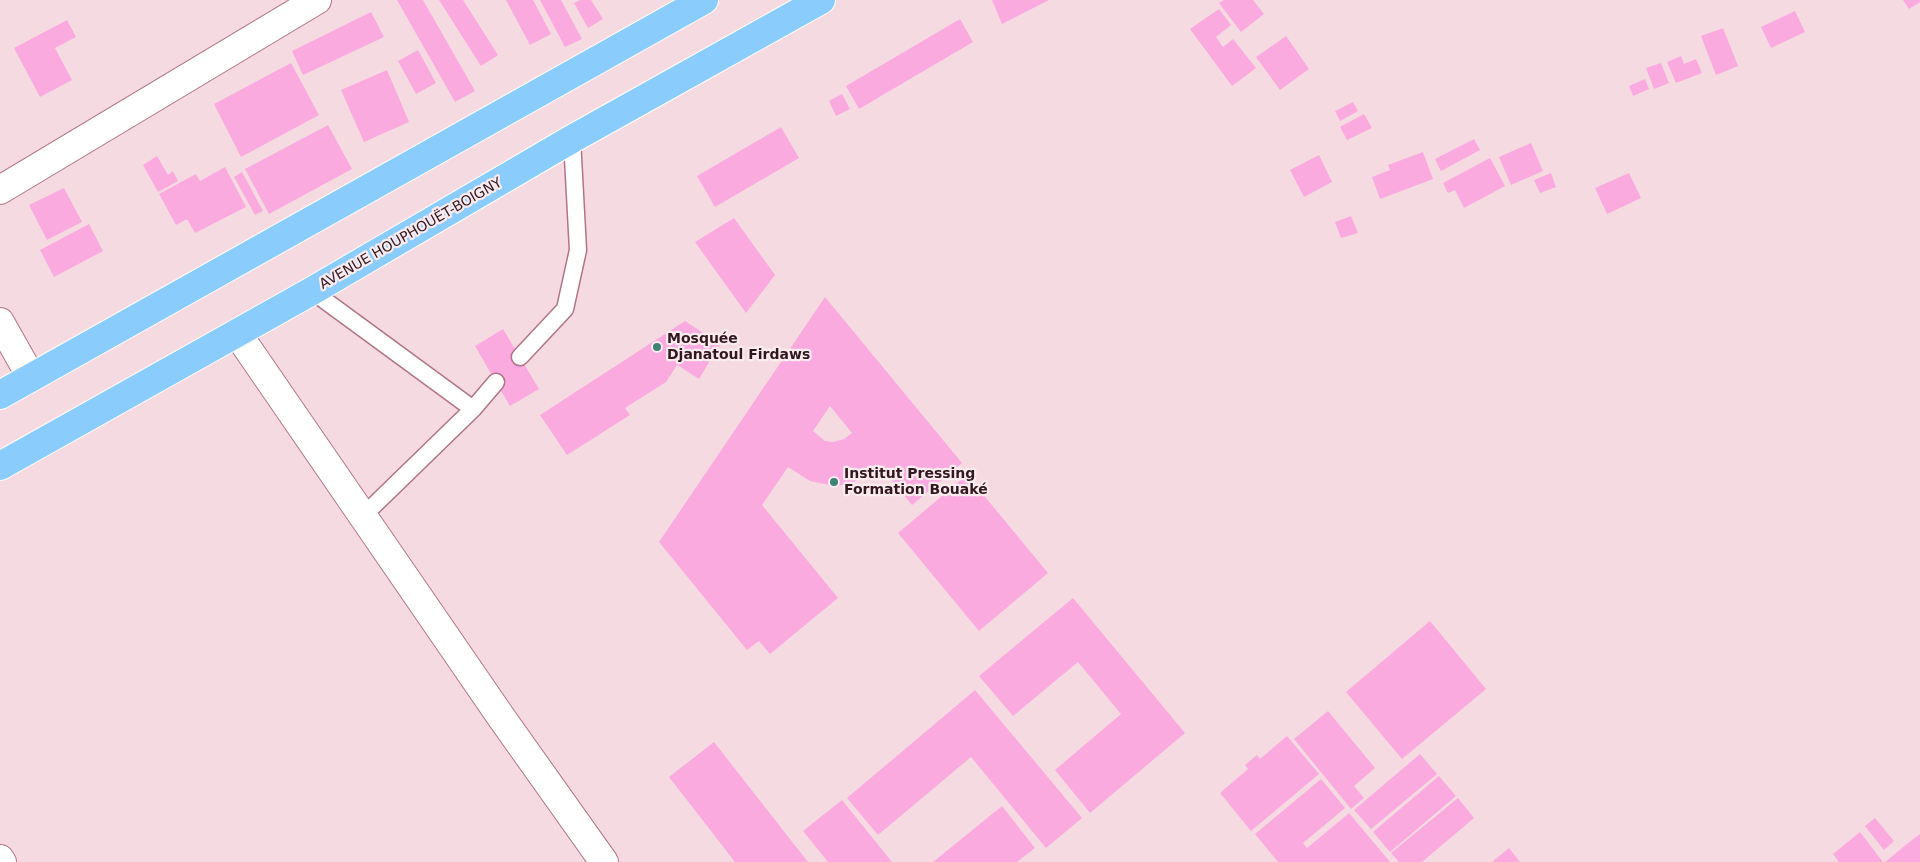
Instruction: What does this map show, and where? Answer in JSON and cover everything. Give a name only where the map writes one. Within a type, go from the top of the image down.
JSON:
[{"type":"highway","points":[[0,395],[704,0]]},
{"type":"highway","name":"AVENUE HOUPHOUËT-BOIGNY","points":[[0,466],[237,334],[572,140],[821,0]]},
{"type":"street","points":[[0,190],[317,0]]},
{"type":"street","points":[[0,322],[31,377]]},
{"type":"street","points":[[237,334],[364,515],[501,717],[604,862]]},
{"type":"lane","points":[[520,357],[565,308],[578,250],[572,140]]},
{"type":"lane","points":[[312,291],[473,408]]},
{"type":"lane","points":[[364,515],[473,408],[496,382]]},
{"type":"building","points":[[397,0],[423,0],[475,91],[455,102]]},
{"type":"building","points":[[439,0],[463,0],[498,55],[481,66]]},
{"type":"building","points":[[506,0],[533,0],[551,34],[530,45]]},
{"type":"building","points":[[540,0],[561,0],[582,39],[565,47]]},
{"type":"building","points":[[580,0],[591,0],[603,19],[588,28],[574,3]]},
{"type":"building","points":[[992,0],[1049,0],[1002,24]]},
{"type":"building","points":[[1224,0],[1253,0],[1264,14],[1241,32],[1219,3]]},
{"type":"building","points":[[1903,0],[1920,0],[1920,2],[1909,9]]},
{"type":"building","points":[[1219,9],[1231,25],[1216,37],[1223,47],[1233,39],[1256,68],[1232,86],[1190,29]]},
{"type":"building","points":[[1795,11],[1805,32],[1771,48],[1761,27]]},
{"type":"building","points":[[371,12],[384,37],[303,75],[292,51]]},
{"type":"building","points":[[960,19],[973,42],[859,109],[846,86]]},
{"type":"building","points":[[67,20],[76,37],[55,48],[72,80],[40,97],[14,48]]},
{"type":"building","points":[[1723,28],[1738,66],[1716,75],[1701,36]]},
{"type":"building","points":[[1286,36],[1309,69],[1280,90],[1256,57]]},
{"type":"building","points":[[418,50],[436,83],[416,94],[398,61]]},
{"type":"building","points":[[1681,56],[1684,64],[1696,59],[1702,73],[1676,83],[1667,62]]},
{"type":"building","points":[[291,63],[319,115],[241,157],[214,104]]},
{"type":"building","points":[[1661,63],[1669,83],[1654,89],[1646,68]]},
{"type":"building","points":[[387,70],[409,122],[364,142],[341,90]]},
{"type":"building","points":[[1645,79],[1649,89],[1633,96],[1629,86]]},
{"type":"building","points":[[842,94],[850,109],[836,116],[829,101]]},
{"type":"building","points":[[1353,102],[1358,111],[1340,121],[1335,111]]},
{"type":"building","points":[[1364,114],[1372,128],[1347,140],[1340,127]]},
{"type":"building","points":[[328,125],[352,169],[269,214],[245,169]]},
{"type":"building","points":[[781,127],[799,158],[715,207],[697,176]]},
{"type":"building","points":[[1474,139],[1480,150],[1441,171],[1435,159]]},
{"type":"building","points":[[1531,143],[1543,171],[1511,185],[1499,157]]},
{"type":"building","points":[[1423,152],[1433,179],[1380,199],[1372,177],[1390,170],[1388,165]]},
{"type":"building","points":[[1319,155],[1332,182],[1304,197],[1290,170]]},
{"type":"building","points":[[157,156],[168,175],[173,171],[178,181],[158,192],[143,165]]},
{"type":"building","points":[[1490,158],[1505,186],[1464,208],[1455,190],[1448,193],[1443,183]]},
{"type":"building","points":[[225,167],[246,207],[195,233],[187,219],[176,225],[159,194],[196,174],[200,181]]},
{"type":"building","points":[[242,172],[263,211],[255,215],[234,177]]},
{"type":"building","points":[[1551,173],[1556,187],[1540,193],[1534,180]]},
{"type":"building","points":[[1629,173],[1641,198],[1607,214],[1595,188]]},
{"type":"building","points":[[64,188],[82,222],[47,240],[29,205]]},
{"type":"building","points":[[1351,216],[1358,233],[1341,238],[1335,222]]},
{"type":"building","points":[[734,218],[775,275],[746,313],[695,242]]},
{"type":"building","points":[[89,224],[103,251],[54,277],[40,250]]},
{"type":"building","points":[[825,297],[962,463],[912,505],[880,466],[866,476],[851,483],[835,486],[810,481],[788,467],[762,505],[838,598],[770,654],[759,641],[747,650],[659,542]],"holes":[[[830,406],[852,433],[844,439],[833,442],[825,441],[813,431]]]},
{"type":"building","points":[[685,321],[720,344],[699,379],[677,365],[666,382],[625,408],[630,415],[567,455],[540,415]]},
{"type":"building","points":[[503,329],[539,389],[510,406],[475,346]]},
{"type":"building","points":[[967,475],[1048,573],[979,631],[898,533]]},
{"type":"building","points":[[1073,598],[1185,733],[1090,813],[1055,770],[1121,714],[1078,662],[1013,716],[979,676]]},
{"type":"building","points":[[1430,621],[1486,689],[1402,759],[1346,692]]},
{"type":"building","points":[[975,690],[1082,818],[1046,848],[971,757],[878,835],[847,798]]},
{"type":"building","points":[[1328,711],[1375,768],[1354,786],[1364,798],[1351,809],[1294,739]]},
{"type":"building","points":[[1287,736],[1319,774],[1251,831],[1220,793],[1248,769],[1245,765],[1257,755],[1260,759]]},
{"type":"building","points":[[714,742],[808,862],[735,862],[669,777]]},
{"type":"building","points":[[1420,754],[1437,774],[1371,829],[1354,810]]},
{"type":"building","points":[[1439,776],[1456,796],[1390,852],[1373,832]]},
{"type":"building","points":[[1321,779],[1345,808],[1303,843],[1307,848],[1349,813],[1390,862],[1278,862],[1255,834]]},
{"type":"building","points":[[1458,798],[1474,818],[1422,862],[1399,862],[1391,853]]},
{"type":"building","points":[[842,800],[892,862],[828,862],[803,831]]},
{"type":"building","points":[[1002,806],[1035,848],[1017,862],[933,862]]},
{"type":"building","points":[[1875,818],[1894,841],[1884,850],[1865,826]]},
{"type":"building","points":[[1860,832],[1883,862],[1839,862],[1833,854]]},
{"type":"building","points":[[1920,834],[1920,862],[1885,862],[1912,840]]},
{"type":"building","points":[[1509,848],[1520,862],[1492,862]]},
{"type":"place","name":"Mosquée Djanatoul Firdaws","points":[[657,347]]},
{"type":"place","name":"Institut Pressing Formation Bouaké","points":[[834,482]]}]
